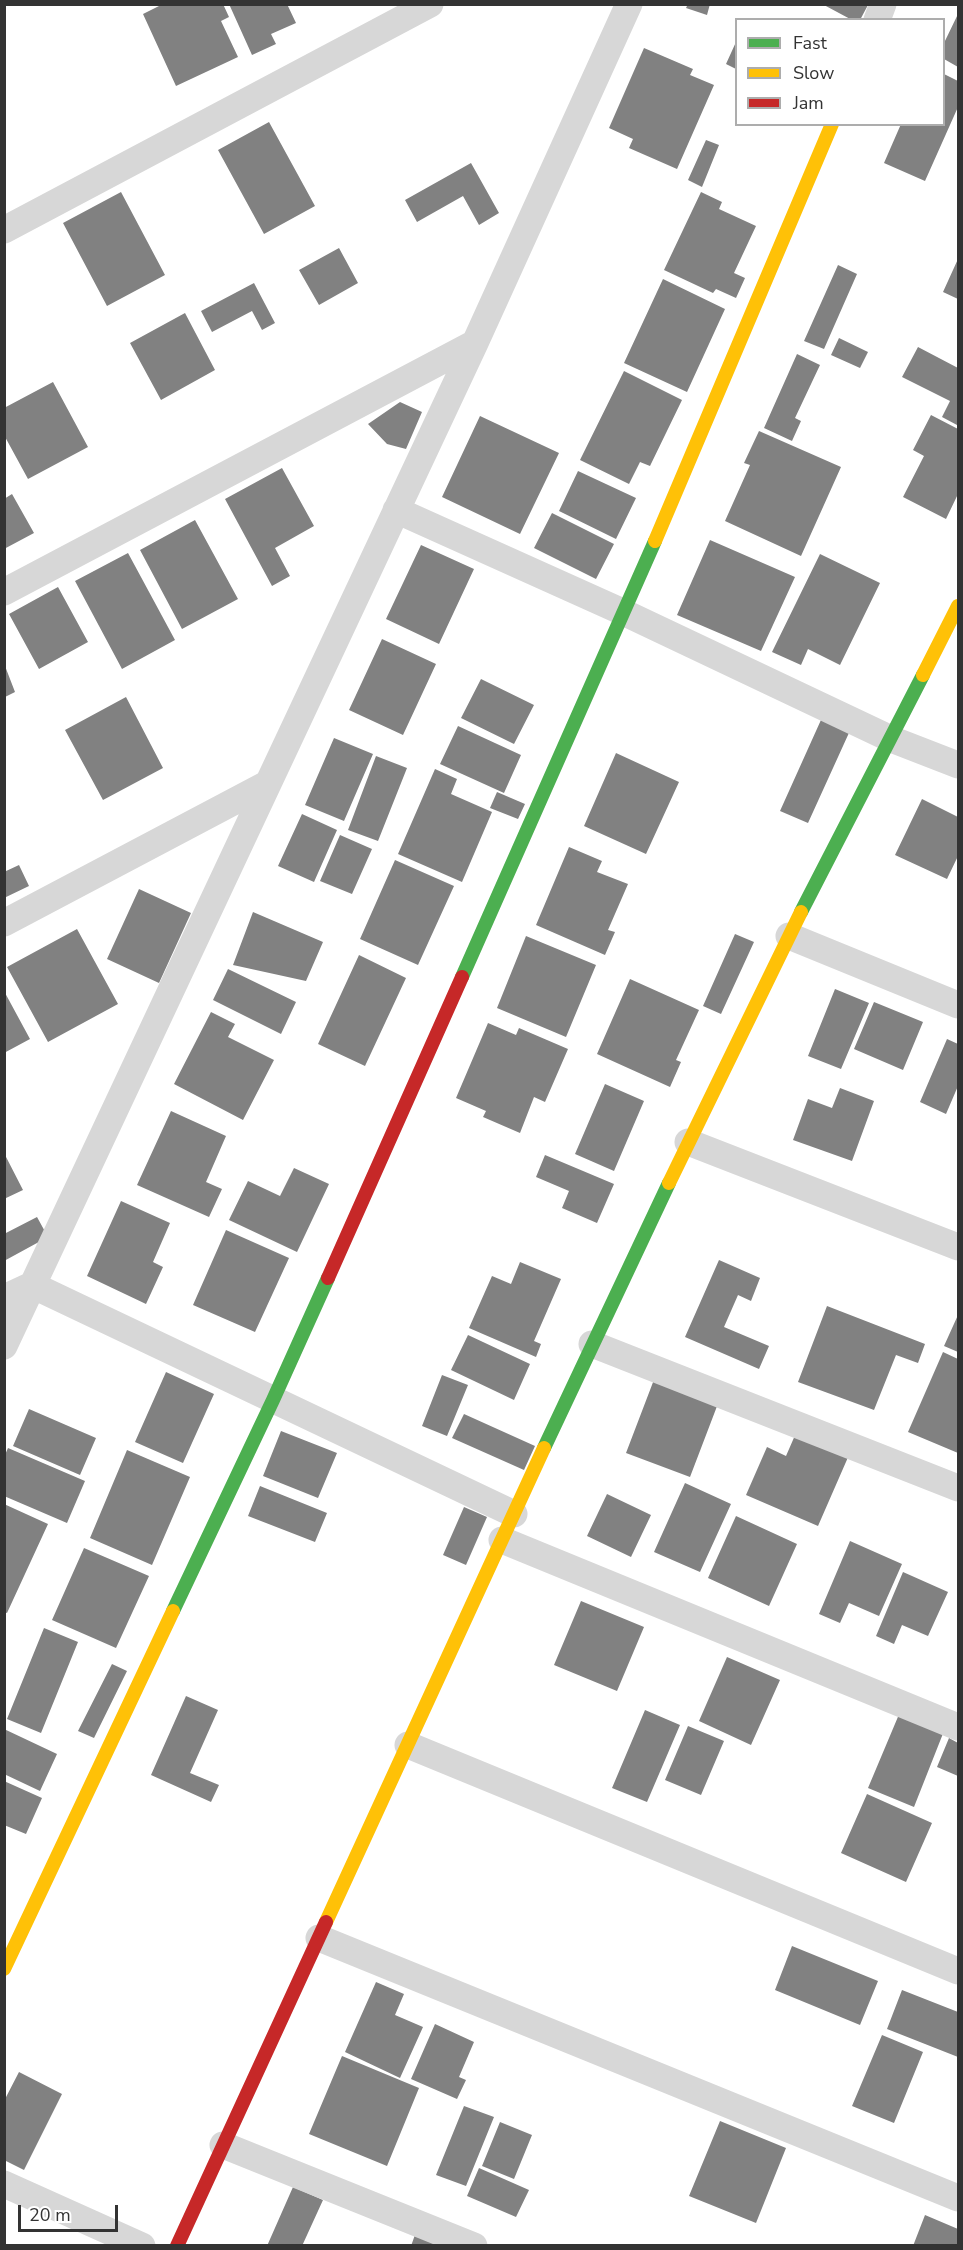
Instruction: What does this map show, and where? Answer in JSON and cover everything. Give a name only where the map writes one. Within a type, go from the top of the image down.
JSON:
[{"type":"street","points":[[4,230],[430,4]]},
{"type":"street","points":[[4,1346],[475,343],[629,4]]},
{"type":"street","points":[[4,1969],[273,1400],[625,613],[831,126]]},
{"type":"street","points":[[4,592],[475,343]]},
{"type":"street","points":[[396,510],[625,613],[891,739],[958,765]]},
{"type":"street","points":[[177,2246],[592,1344],[688,1142],[789,936],[958,606]]},
{"type":"street","points":[[4,923],[267,784]]},
{"type":"street","points":[[789,936],[958,1005]]},
{"type":"street","points":[[688,1142],[958,1247]]},
{"type":"street","points":[[32,1285],[514,1514]]},
{"type":"street","points":[[4,1298],[32,1285]]},
{"type":"street","points":[[592,1344],[958,1488]]},
{"type":"street","points":[[502,1540],[958,1727]]},
{"type":"street","points":[[408,1745],[958,1971]]},
{"type":"street","points":[[319,1938],[958,2198]]},
{"type":"street","points":[[224,2145],[474,2246]]},
{"type":"street","points":[[4,2184],[142,2246]]},
{"type":"building","points":[[163,4],[223,4],[229,17],[221,21],[238,57],[176,86],[143,14]]},
{"type":"building","points":[[229,4],[287,4],[296,23],[271,34],[276,44],[252,55]]},
{"type":"building","points":[[688,4],[710,4],[707,15],[686,8]]},
{"type":"building","points":[[824,5],[868,5],[861,18],[848,18]]},
{"type":"building","points":[[958,14],[958,67],[945,60],[945,41]]},
{"type":"building","points":[[735,44],[735,68],[726,64]]},
{"type":"building","points":[[644,48],[693,69],[690,75],[714,85],[677,169],[629,148],[633,139],[609,128]]},
{"type":"building","points":[[945,74],[958,81],[958,107],[925,181],[884,163],[900,126],[945,126]]},
{"type":"building","points":[[269,122],[315,206],[264,234],[218,150]]},
{"type":"building","points":[[706,140],[719,145],[702,187],[688,180]]},
{"type":"building","points":[[471,163],[499,213],[479,225],[463,196],[417,222],[405,200]]},
{"type":"building","points":[[121,192],[165,275],[107,306],[63,223]]},
{"type":"building","points":[[701,192],[722,202],[719,209],[756,226],[734,273],[745,278],[736,298],[716,289],[713,293],[664,270]]},
{"type":"building","points":[[339,248],[358,283],[319,305],[299,270]]},
{"type":"building","points":[[958,259],[958,299],[943,292]]},
{"type":"building","points":[[838,265],[857,274],[824,349],[804,341]]},
{"type":"building","points":[[663,279],[725,309],[687,392],[624,363]]},
{"type":"building","points":[[254,283],[275,323],[262,330],[252,311],[212,332],[201,311]]},
{"type":"building","points":[[185,313],[215,370],[161,400],[130,343]]},
{"type":"building","points":[[839,338],[868,352],[860,368],[831,355]]},
{"type":"building","points":[[918,347],[958,368],[957,425],[942,417],[950,401],[902,377]]},
{"type":"building","points":[[797,354],[820,365],[795,418],[801,421],[792,441],[764,428]]},
{"type":"building","points":[[624,371],[682,400],[650,466],[640,462],[629,484],[580,460]]},
{"type":"building","points":[[53,382],[88,447],[28,479],[4,435],[4,408]]},
{"type":"building","points":[[400,402],[422,412],[406,449],[387,444],[368,424]]},
{"type":"building","points":[[931,415],[958,429],[958,494],[946,519],[903,497],[924,456],[913,450]]},
{"type":"building","points":[[480,416],[559,453],[520,534],[442,497]]},
{"type":"building","points":[[759,431],[841,467],[801,556],[725,521],[750,465],[744,463]]},
{"type":"building","points":[[282,468],[314,526],[275,548],[290,576],[272,586],[225,499]]},
{"type":"building","points":[[578,471],[636,498],[616,539],[559,511]]},
{"type":"building","points":[[12,494],[34,533],[4,549],[4,499]]},
{"type":"building","points":[[552,513],[614,544],[596,579],[534,548]]},
{"type":"building","points":[[195,520],[238,599],[182,629],[140,550]]},
{"type":"building","points":[[710,540],[795,577],[761,651],[677,615]]},
{"type":"building","points":[[421,545],[474,569],[439,644],[386,619]]},
{"type":"building","points":[[128,553],[175,640],[122,669],[75,581]]},
{"type":"building","points":[[820,554],[880,583],[840,665],[808,649],[801,665],[772,652]]},
{"type":"building","points":[[58,587],[88,642],[39,669],[9,614]]},
{"type":"building","points":[[382,639],[436,664],[403,735],[349,710]]},
{"type":"building","points":[[5,666],[15,692],[5,697]]},
{"type":"building","points":[[481,679],[534,705],[514,744],[461,718]]},
{"type":"building","points":[[126,697],[163,768],[103,800],[65,730]]},
{"type":"building","points":[[825,711],[853,724],[808,823],[780,811]]},
{"type":"building","points":[[458,726],[521,755],[504,793],[440,764]]},
{"type":"building","points":[[334,738],[373,754],[344,821],[305,805]]},
{"type":"building","points":[[616,753],[679,782],[646,854],[584,826]]},
{"type":"building","points":[[376,756],[407,768],[378,841],[348,830]]},
{"type":"building","points":[[435,769],[457,779],[451,794],[492,812],[462,882],[398,854]]},
{"type":"building","points":[[497,792],[525,804],[518,819],[490,808]]},
{"type":"building","points":[[922,799],[958,817],[958,856],[947,879],[895,855]]},
{"type":"building","points":[[302,814],[337,830],[314,882],[278,866]]},
{"type":"building","points":[[340,835],[372,849],[352,894],[320,881]]},
{"type":"building","points":[[569,847],[602,861],[597,872],[628,884],[608,930],[615,932],[605,955],[536,925]]},
{"type":"building","points":[[395,860],[454,886],[418,965],[360,939]]},
{"type":"building","points":[[19,865],[29,886],[4,898],[4,872]]},
{"type":"building","points":[[139,889],[191,913],[159,983],[107,959]]},
{"type":"building","points":[[253,912],[323,942],[306,981],[233,965]]},
{"type":"building","points":[[77,929],[118,1004],[48,1042],[7,967]]},
{"type":"building","points":[[735,934],[754,942],[721,1014],[703,1006]]},
{"type":"building","points":[[526,936],[596,965],[566,1037],[497,1008]]},
{"type":"building","points":[[359,955],[406,978],[365,1066],[318,1044]]},
{"type":"building","points":[[228,969],[296,1002],[281,1034],[213,1000]]},
{"type":"building","points":[[630,979],[699,1010],[676,1060],[681,1062],[670,1087],[597,1054]]},
{"type":"building","points":[[835,989],[869,1003],[841,1069],[808,1056]]},
{"type":"building","points":[[4,991],[30,1039],[4,1053]]},
{"type":"building","points":[[874,1002],[923,1022],[903,1070],[854,1049]]},
{"type":"building","points":[[211,1012],[235,1024],[228,1037],[274,1060],[243,1120],[174,1084]]},
{"type":"building","points":[[488,1023],[516,1035],[519,1028],[568,1049],[545,1102],[534,1097],[520,1133],[483,1117],[486,1111],[456,1098]]},
{"type":"building","points":[[947,1039],[958,1044],[958,1086],[946,1114],[920,1102]]},
{"type":"building","points":[[605,1084],[644,1101],[614,1171],[575,1154]]},
{"type":"building","points":[[840,1088],[874,1101],[852,1161],[793,1140],[808,1099],[832,1108]]},
{"type":"building","points":[[171,1111],[226,1136],[206,1182],[222,1189],[209,1217],[137,1185]]},
{"type":"building","points":[[4,1153],[23,1190],[4,1199]]},
{"type":"building","points":[[545,1155],[614,1184],[597,1223],[562,1208],[569,1191],[536,1177]]},
{"type":"building","points":[[294,1168],[329,1184],[297,1252],[229,1220],[248,1181],[280,1196]]},
{"type":"building","points":[[121,1201],[170,1223],[153,1262],[163,1267],[146,1304],[87,1276]]},
{"type":"building","points":[[37,1217],[48,1237],[4,1261],[4,1234]]},
{"type":"building","points":[[226,1230],[289,1258],[255,1332],[193,1305]]},
{"type":"building","points":[[719,1260],[760,1278],[751,1301],[738,1295],[724,1327],[769,1346],[759,1369],[685,1337]]},
{"type":"building","points":[[520,1262],[561,1279],[534,1341],[541,1344],[536,1357],[469,1328],[492,1276],[511,1284]]},
{"type":"building","points":[[827,1306],[925,1344],[918,1363],[896,1355],[874,1410],[798,1382]]},
{"type":"building","points":[[958,1315],[958,1352],[944,1346]]},
{"type":"building","points":[[468,1335],[530,1364],[514,1400],[451,1370]]},
{"type":"building","points":[[943,1352],[958,1359],[958,1453],[908,1432]]},
{"type":"building","points":[[166,1372],[214,1394],[183,1463],[135,1442]]},
{"type":"building","points":[[442,1375],[468,1385],[447,1436],[422,1426]]},
{"type":"building","points":[[655,1377],[719,1401],[690,1477],[626,1453]]},
{"type":"building","points":[[29,1409],[96,1438],[80,1475],[13,1446]]},
{"type":"building","points":[[464,1414],[535,1446],[524,1470],[452,1438]]},
{"type":"building","points":[[281,1431],[337,1453],[318,1498],[263,1476]]},
{"type":"building","points":[[796,1433],[849,1455],[818,1526],[746,1495],[767,1447],[786,1456]]},
{"type":"building","points":[[8,1448],[85,1481],[67,1523],[4,1496],[4,1457]]},
{"type":"building","points":[[127,1450],[190,1477],[152,1565],[90,1538]]},
{"type":"building","points":[[685,1483],[731,1504],[700,1572],[654,1552]]},
{"type":"building","points":[[260,1486],[327,1513],[315,1542],[248,1516]]},
{"type":"building","points":[[607,1494],[651,1515],[631,1557],[587,1536]]},
{"type":"building","points":[[4,1504],[48,1524],[7,1613],[4,1612]]},
{"type":"building","points":[[464,1507],[487,1517],[466,1565],[443,1555]]},
{"type":"building","points":[[736,1516],[797,1544],[769,1606],[708,1578]]},
{"type":"building","points":[[850,1541],[902,1564],[879,1616],[849,1603],[840,1623],[819,1614]]},
{"type":"building","points":[[84,1548],[149,1576],[116,1648],[52,1620]]},
{"type":"building","points":[[903,1572],[948,1592],[928,1636],[902,1625],[894,1644],[876,1636]]},
{"type":"building","points":[[581,1601],[644,1627],[617,1691],[554,1665]]},
{"type":"building","points":[[44,1628],[78,1642],[41,1733],[7,1719]]},
{"type":"building","points":[[727,1657],[780,1680],[751,1745],[699,1721]]},
{"type":"building","points":[[112,1664],[127,1671],[94,1738],[78,1731]]},
{"type":"building","points":[[186,1696],[218,1710],[190,1773],[219,1785],[211,1802],[151,1775]]},
{"type":"building","points":[[645,1710],[680,1725],[647,1802],[612,1788]]},
{"type":"building","points":[[900,1712],[944,1731],[914,1807],[868,1788]]},
{"type":"building","points":[[688,1726],[724,1741],[701,1795],[665,1780]]},
{"type":"building","points":[[4,1729],[57,1754],[40,1791],[4,1774]]},
{"type":"building","points":[[949,1738],[958,1743],[958,1776],[937,1767]]},
{"type":"building","points":[[4,1781],[42,1798],[26,1834],[4,1825]]},
{"type":"building","points":[[867,1794],[932,1823],[906,1882],[841,1853]]},
{"type":"building","points":[[792,1946],[878,1981],[860,2025],[775,1990]]},
{"type":"building","points":[[376,1982],[404,1994],[395,2015],[423,2027],[400,2078],[345,2052]]},
{"type":"building","points":[[902,1990],[958,2012],[958,2057],[887,2029]]},
{"type":"building","points":[[435,2024],[474,2042],[459,2077],[466,2080],[457,2099],[411,2079]]},
{"type":"building","points":[[882,2035],[923,2052],[894,2123],[852,2106]]},
{"type":"building","points":[[342,2056],[419,2088],[387,2166],[309,2134]]},
{"type":"building","points":[[19,2072],[62,2094],[24,2170],[4,2160],[4,2101]]},
{"type":"building","points":[[464,2106],[494,2117],[466,2186],[436,2175]]},
{"type":"building","points":[[720,2121],[786,2148],[756,2223],[689,2196]]},
{"type":"building","points":[[500,2122],[532,2135],[514,2179],[482,2166]]},
{"type":"building","points":[[479,2168],[529,2190],[516,2217],[467,2196]]},
{"type":"building","points":[[293,2187],[323,2200],[302,2246],[267,2246]]},
{"type":"building","points":[[925,2215],[958,2229],[958,2246],[913,2246]]},
{"type":"building","points":[[416,2232],[448,2246],[411,2246]]},
{"type":"traffic: fast","points":[[462,977],[655,541]]},
{"type":"traffic: fast","points":[[801,912],[923,675]]},
{"type":"traffic: fast","points":[[544,1448],[669,1183]]},
{"type":"traffic: fast","points":[[173,1611],[328,1278]]},
{"type":"traffic: slow","points":[[655,541],[831,126]]},
{"type":"traffic: slow","points":[[923,675],[958,606]]},
{"type":"traffic: slow","points":[[669,1183],[801,912]]},
{"type":"traffic: slow","points":[[326,1922],[544,1448]]},
{"type":"traffic: slow","points":[[4,1969],[173,1611]]},
{"type":"traffic: jam","points":[[328,1278],[462,977]]},
{"type":"traffic: jam","points":[[177,2246],[326,1922]]}]
